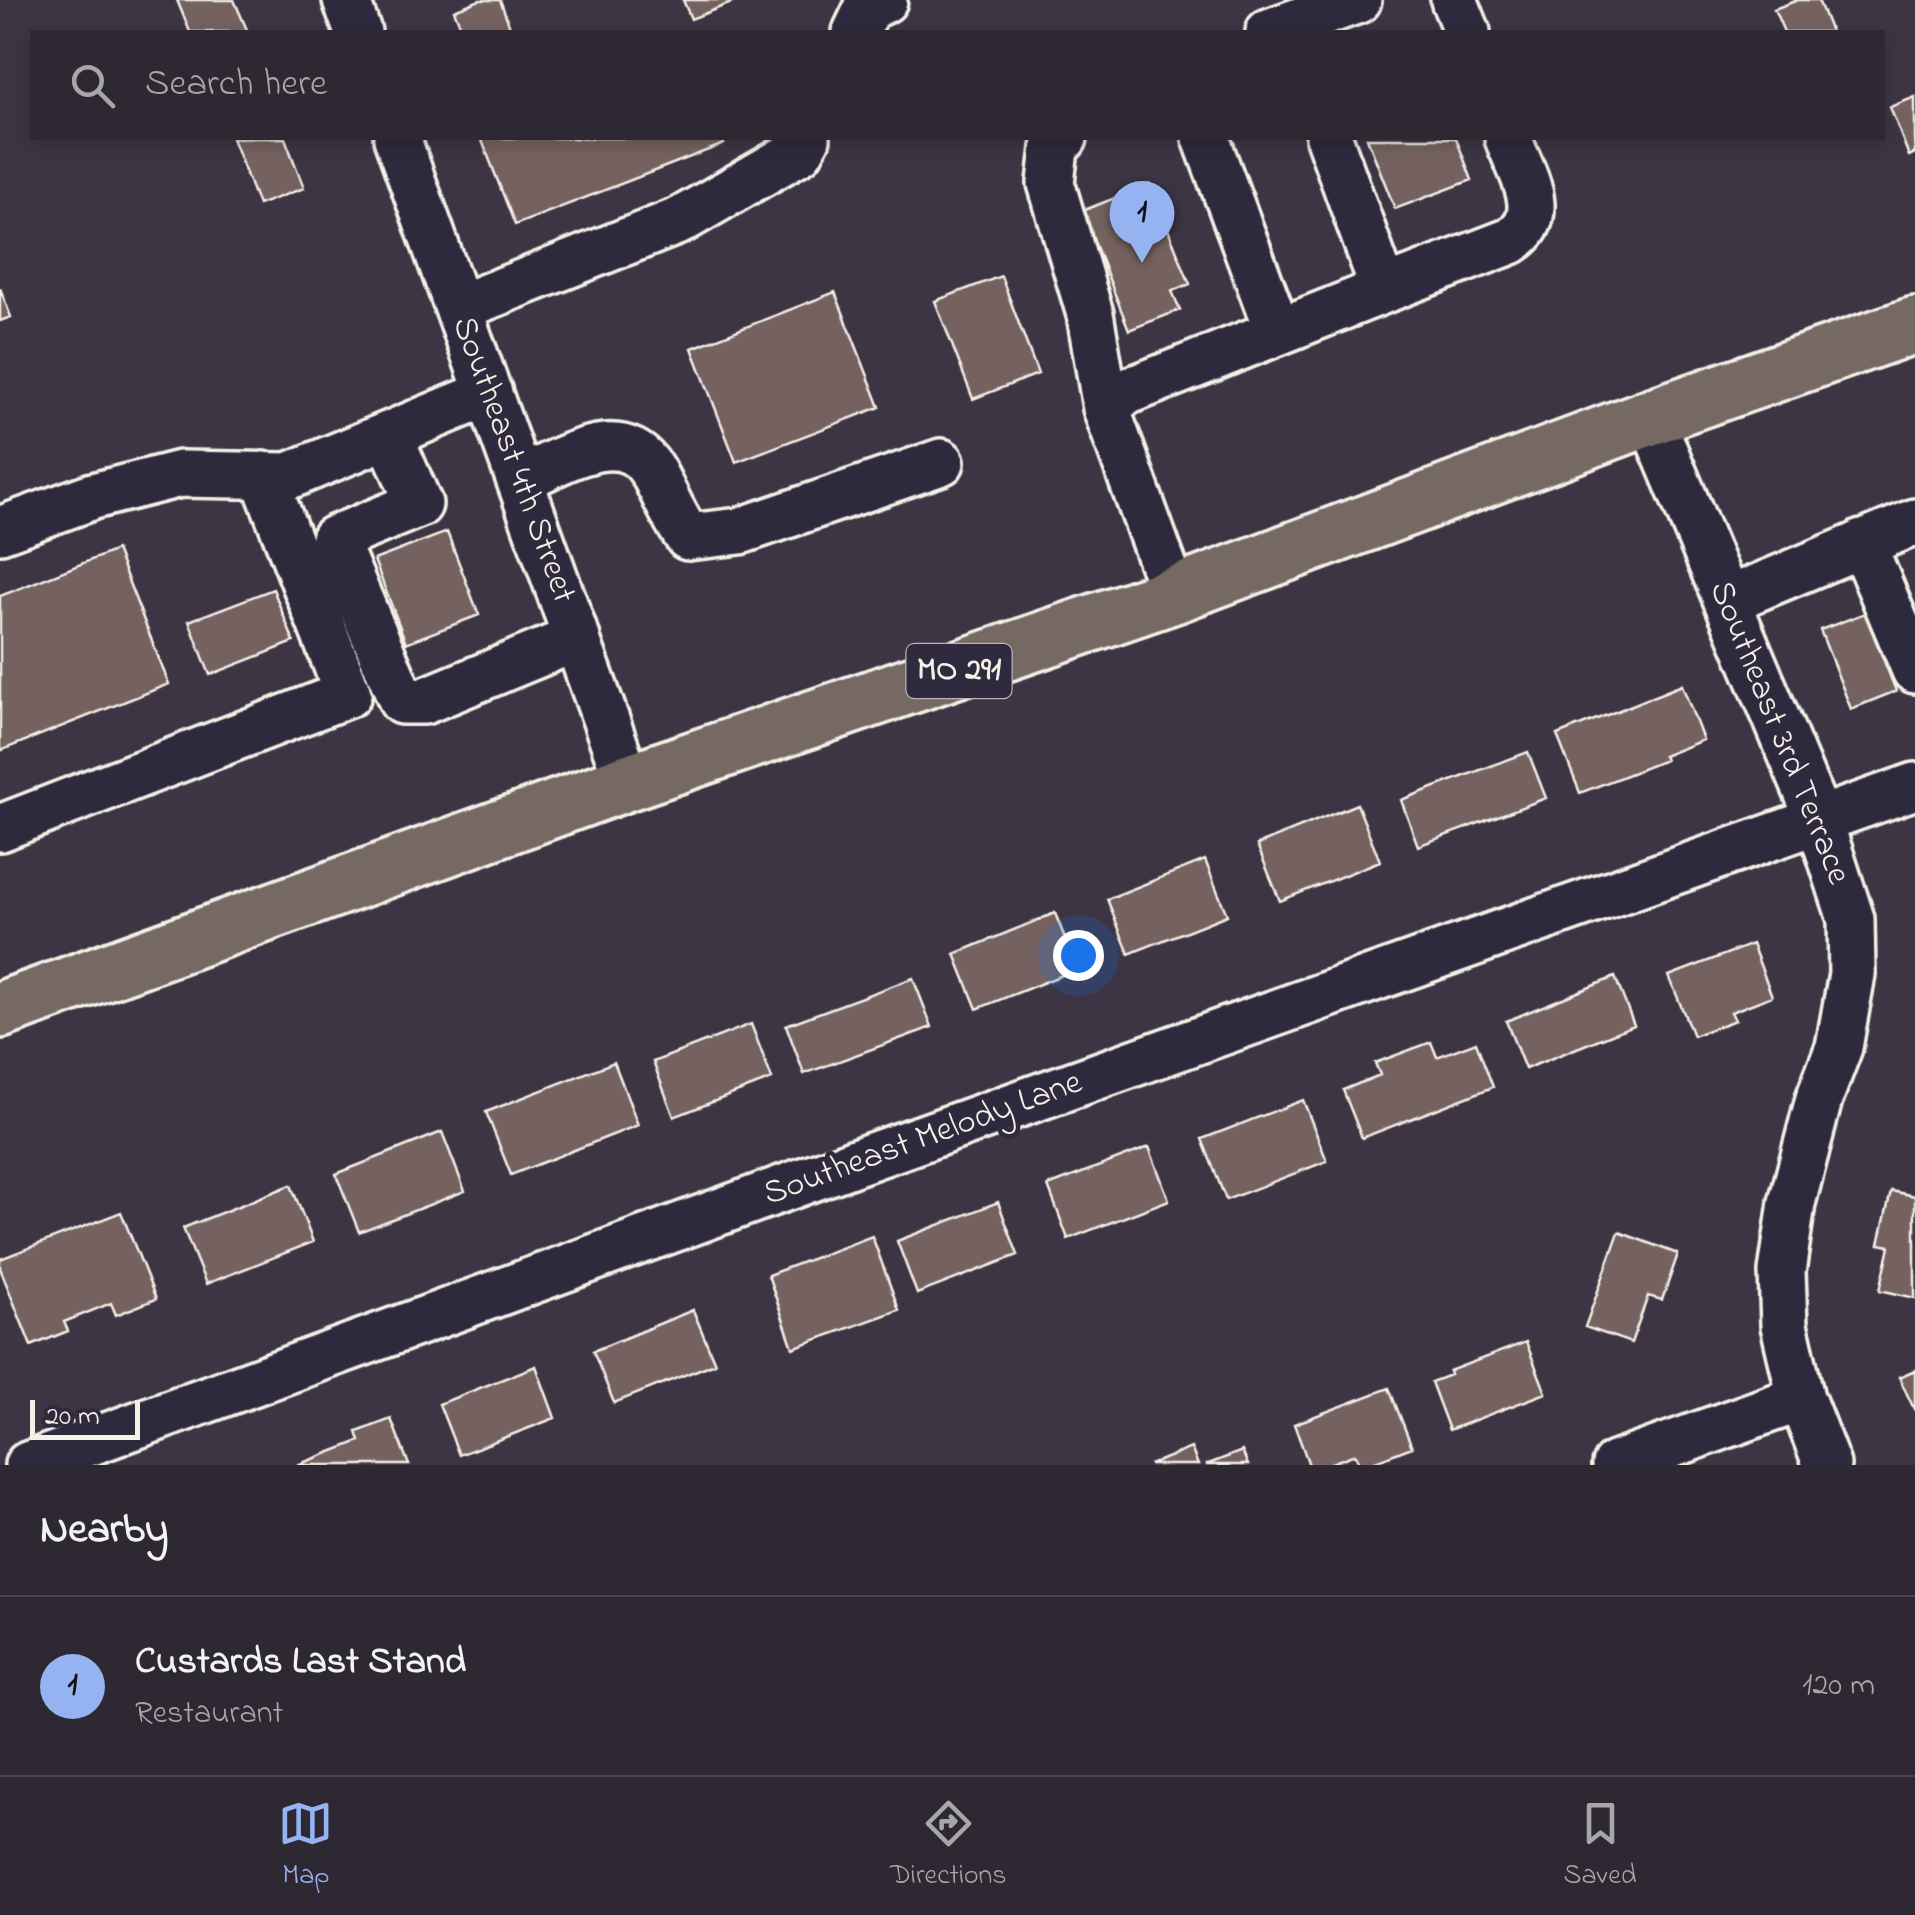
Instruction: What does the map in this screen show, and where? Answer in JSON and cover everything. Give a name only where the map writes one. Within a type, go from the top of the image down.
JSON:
[{"type":"main road","name":"MO 291","points":[[0,1010],[628,782],[1174,595],[1915,324]]},
{"type":"street","points":[[346,0],[357,30]]},
{"type":"street","points":[[857,30],[868,7],[884,0]]},
{"type":"street","points":[[1283,30],[1358,0]]},
{"type":"street","points":[[1454,0],[1466,30]]},
{"type":"street","name":"Southeast 4th Street","points":[[399,140],[628,782]]},
{"type":"street","points":[[458,308],[680,220],[800,151],[806,140]]},
{"type":"street","points":[[1062,140],[1055,148],[1051,183],[1090,314],[1106,408],[1174,595]]},
{"type":"street","points":[[1207,140],[1278,332]]},
{"type":"street","points":[[1330,140],[1384,290]]},
{"type":"street","points":[[1106,408],[1126,392],[1511,241],[1524,232],[1532,216],[1532,200],[1509,140]]},
{"type":"street","points":[[0,530],[93,496],[180,474],[289,476],[489,393]]},
{"type":"street","name":"Southeast 3rd Terrace","points":[[1650,418],[1820,820],[1851,919],[1852,974],[1839,1046],[1818,1099],[1792,1204],[1782,1272],[1784,1324],[1801,1398],[1826,1465]]},
{"type":"street","points":[[389,434],[418,504],[334,540],[402,701],[424,701],[577,638]]},
{"type":"street","points":[[520,479],[604,444],[634,450],[654,472],[670,511],[688,537],[712,537],[740,531],[941,462]]},
{"type":"street","points":[[0,828],[348,694],[263,476]]},
{"type":"street","points":[[1728,600],[1915,522]]},
{"type":"street","points":[[1862,543],[1915,670]]},
{"type":"street","name":"Southeast Melody Lane","points":[[28,1465],[861,1160],[1915,786]]},
{"type":"street","points":[[1615,1465],[1801,1398]]},
{"type":"building","points":[[177,0],[234,0],[247,30],[189,30]]},
{"type":"building","points":[[480,0],[500,0],[511,30],[462,30],[454,10]]},
{"type":"building","points":[[683,0],[739,0],[691,19]]},
{"type":"building","points":[[1798,0],[1818,0],[1830,30],[1783,30],[1774,9]]},
{"type":"building","points":[[1915,97],[1915,153],[1909,156],[1890,107]]},
{"type":"building","points":[[233,140],[286,140],[304,188],[258,205]]},
{"type":"building","points":[[482,140],[722,140],[724,144],[515,225]]},
{"type":"building","points":[[1368,140],[1457,140],[1472,180],[1395,209]]},
{"type":"building","points":[[1150,184],[1190,284],[1172,291],[1180,310],[1129,330],[1082,211]]},
{"type":"building","points":[[1001,276],[1038,374],[973,399],[935,301]]},
{"type":"building","points":[[0,288],[11,317],[0,321]]},
{"type":"building","points":[[835,292],[880,407],[736,462],[692,348]]},
{"type":"building","points":[[447,532],[479,615],[406,643],[374,560]]},
{"type":"building","points":[[116,550],[169,684],[0,751],[0,596]]},
{"type":"building","points":[[273,589],[294,642],[210,675],[189,621]]},
{"type":"building","points":[[1865,613],[1896,691],[1851,709],[1820,630]]},
{"type":"building","points":[[1682,685],[1703,740],[1663,756],[1665,760],[1580,793],[1557,735]]},
{"type":"building","points":[[1528,752],[1546,798],[1418,846],[1401,800]]},
{"type":"building","points":[[1357,804],[1380,861],[1280,901],[1257,845]]},
{"type":"building","points":[[1205,860],[1227,915],[1129,954],[1107,899]]},
{"type":"building","points":[[1055,913],[1077,969],[977,1009],[955,954]]},
{"type":"building","points":[[1752,944],[1772,996],[1731,1012],[1735,1020],[1693,1036],[1669,976]]},
{"type":"building","points":[[1615,977],[1634,1025],[1525,1069],[1506,1021]]},
{"type":"building","points":[[913,978],[932,1027],[804,1074],[786,1025]]},
{"type":"building","points":[[751,1024],[772,1079],[674,1117],[653,1062]]},
{"type":"building","points":[[1431,1042],[1437,1057],[1476,1042],[1493,1087],[1362,1138],[1343,1090],[1380,1075],[1375,1063]]},
{"type":"building","points":[[614,1062],[638,1125],[511,1175],[486,1112]]},
{"type":"building","points":[[1303,1100],[1327,1161],[1226,1200],[1202,1139]]},
{"type":"building","points":[[442,1132],[465,1191],[359,1232],[336,1174]]},
{"type":"building","points":[[1149,1147],[1169,1200],[1068,1239],[1048,1186]]},
{"type":"building","points":[[291,1185],[313,1242],[206,1284],[183,1228]]},
{"type":"building","points":[[1891,1191],[1915,1196],[1915,1298],[1880,1290],[1890,1246],[1879,1244]]},
{"type":"building","points":[[998,1202],[1018,1255],[917,1294],[897,1241]]},
{"type":"building","points":[[121,1212],[156,1299],[116,1315],[111,1303],[64,1322],[68,1331],[31,1346],[0,1268],[0,1259]]},
{"type":"building","points":[[1619,1232],[1678,1254],[1662,1300],[1648,1296],[1631,1343],[1585,1327]]},
{"type":"building","points":[[872,1236],[899,1310],[793,1348],[768,1275]]},
{"type":"building","points":[[693,1310],[715,1363],[614,1403],[593,1351]]},
{"type":"building","points":[[1526,1342],[1546,1393],[1449,1430],[1431,1382],[1450,1375],[1449,1371]]},
{"type":"building","points":[[536,1366],[555,1418],[459,1455],[439,1404]]},
{"type":"building","points":[[1915,1370],[1915,1411],[1899,1377]]},
{"type":"building","points":[[1389,1388],[1412,1447],[1365,1465],[1360,1465],[1355,1454],[1326,1465],[1309,1465],[1294,1424]]},
{"type":"building","points":[[391,1419],[409,1465],[297,1465],[360,1441],[357,1432]]},
{"type":"building","points":[[1191,1448],[1198,1465],[1149,1465]]},
{"type":"building","points":[[1242,1451],[1248,1465],[1206,1465]]},
{"type":"place","name":"Custards Last Stand","points":[[1142,263]]}]
